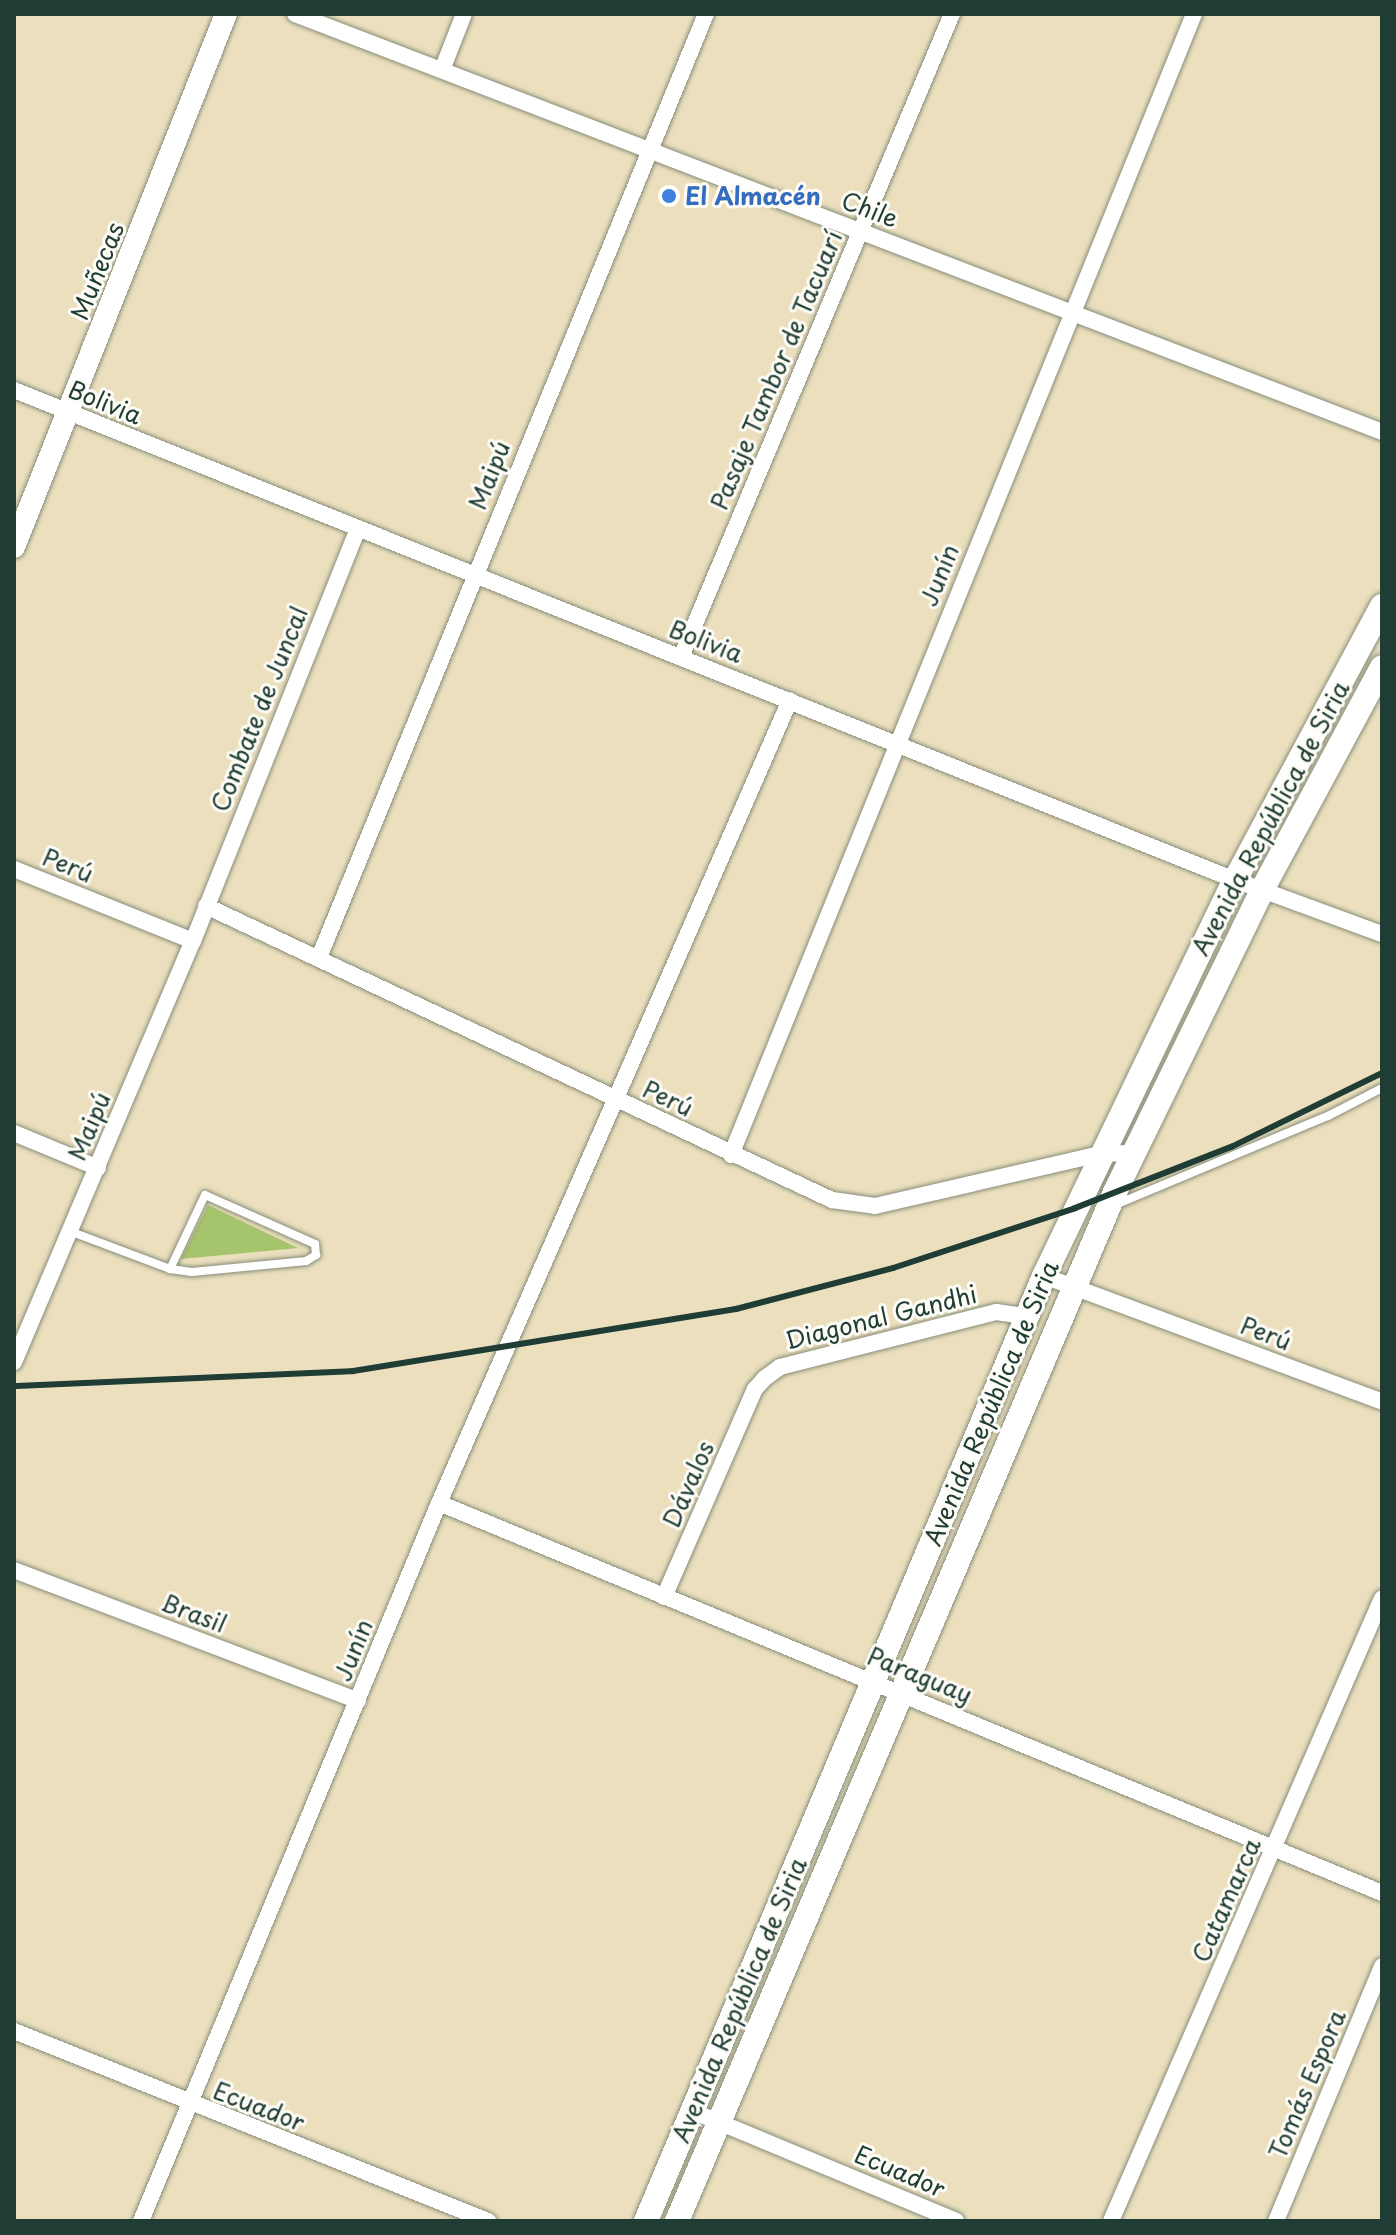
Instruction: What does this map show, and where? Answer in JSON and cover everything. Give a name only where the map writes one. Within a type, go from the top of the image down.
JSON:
[{"type":"main road","name":"Avenida República de Siria","points":[[646,2221],[1044,1276],[1235,880],[1382,606]]},
{"type":"main road","name":"Avenida República de Siria","points":[[677,2221],[1134,1153],[1262,890],[1382,667]]},
{"type":"street","name":"Muñecas","points":[[14,547],[226,14]]},
{"type":"street","name":"Chile","points":[[295,14],[650,147],[860,232],[1382,432]]},
{"type":"street","points":[[442,70],[464,14]]},
{"type":"street","name":"Maipú","points":[[320,955],[706,14]]},
{"type":"street","name":"Pasaje Tambor de Tacuarí","points":[[681,657],[952,14]]},
{"type":"street","name":"Junín","points":[[731,1155],[1194,14]]},
{"type":"street","name":"Bolivia","points":[[14,390],[1235,880],[1382,934]]},
{"type":"street","name":"Combate de Juncal","points":[[206,906],[357,530]]},
{"type":"street","points":[[617,1100],[790,700]]},
{"type":"street","name":"Perú","points":[[14,869],[193,941]]},
{"type":"street","name":"Maipú","points":[[14,1362],[72,1232],[206,906]]},
{"type":"street","name":"Perú","points":[[206,906],[320,955],[731,1155],[832,1200],[875,1206],[1101,1154],[1134,1153]]},
{"type":"street","name":"Junín","points":[[141,2221],[186,2104],[439,1503],[617,1100]]},
{"type":"street","points":[[14,1133],[98,1168]]},
{"type":"street","name":"Perú","points":[[1044,1276],[1382,1402]]},
{"type":"street","name":"Diagonal Gandhi","points":[[755,1389],[780,1367],[996,1312],[1026,1316]]},
{"type":"street","name":"Dávalos","points":[[664,1597],[755,1389]]},
{"type":"street","name":"Paraguay","points":[[439,1503],[1382,1893]]},
{"type":"street","name":"Brasil","points":[[14,1570],[358,1701]]},
{"type":"street","name":"Catamarca","points":[[1111,2221],[1382,1598]]},
{"type":"street","name":"Tomás Espora","points":[[1276,2221],[1382,1966]]},
{"type":"street","name":"Ecuador","points":[[14,2031],[186,2104],[488,2221]]},
{"type":"street","name":"Ecuador","points":[[692,2111],[956,2221]]},
{"type":"lane","points":[[1111,1207],[1328,1116],[1382,1088]]},
{"type":"lane","points":[[72,1232],[170,1269],[192,1272],[306,1261],[316,1255],[315,1244],[205,1195],[170,1269]]},
{"type":"green space","points":[[208,1205],[298,1248],[181,1259]]},
{"type":"railway","points":[[14,1386],[353,1371],[736,1309],[893,1268],[1075,1208],[1231,1147],[1382,1073]]},
{"type":"place","name":"El Almacén","points":[[669,196]]}]
